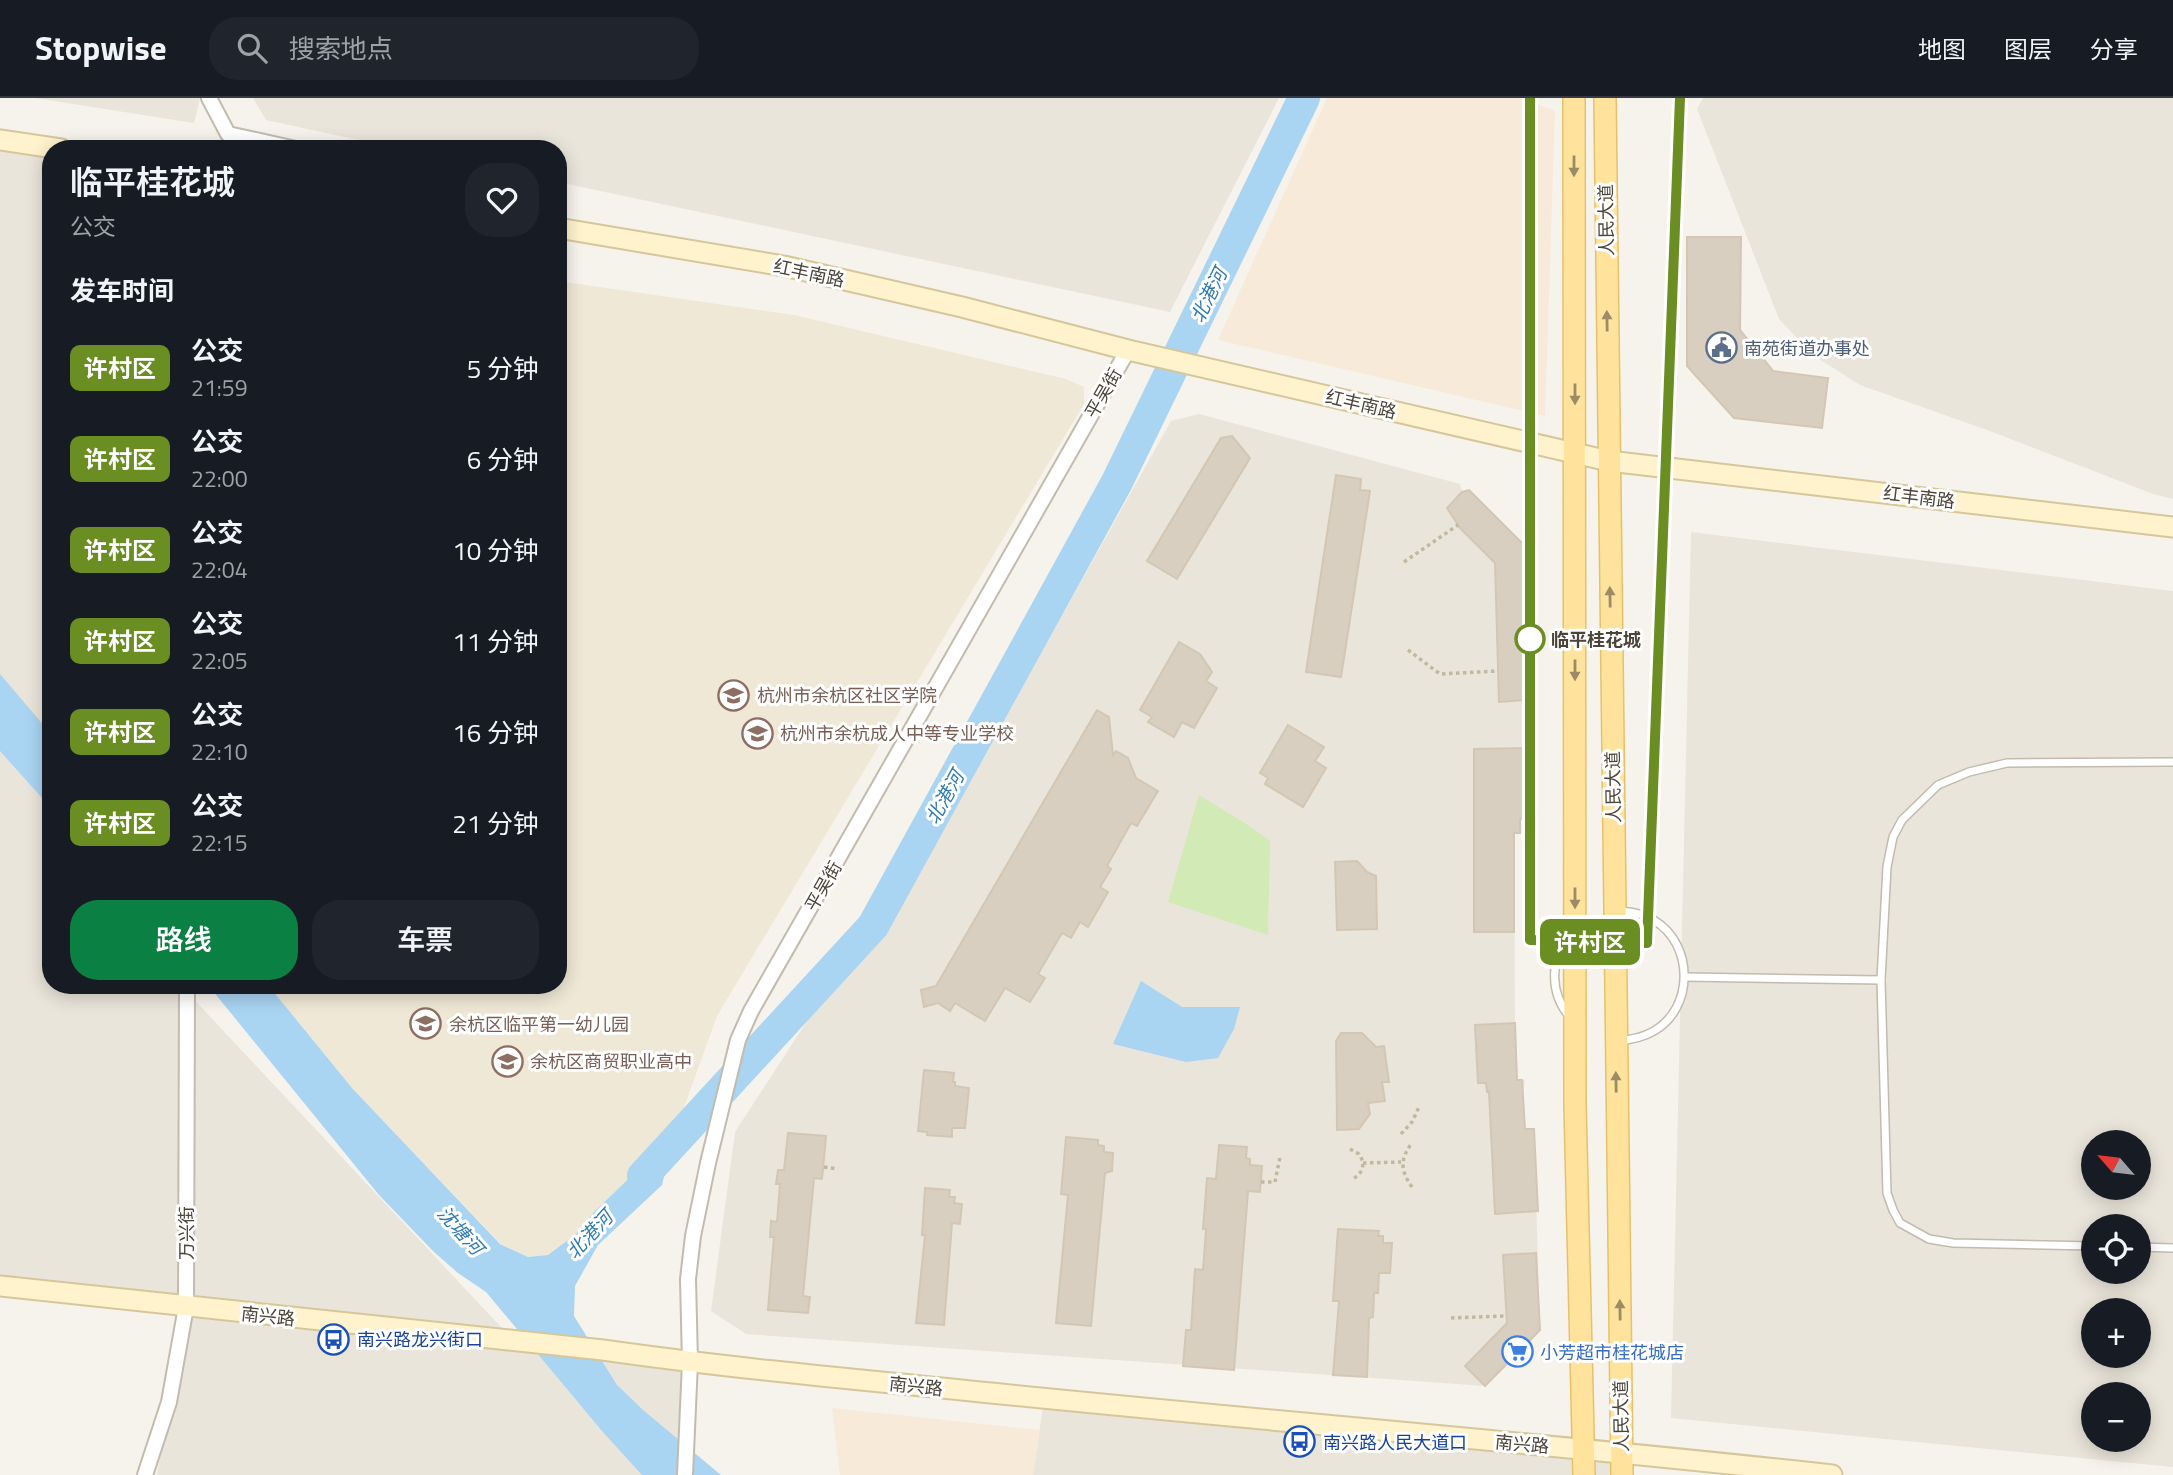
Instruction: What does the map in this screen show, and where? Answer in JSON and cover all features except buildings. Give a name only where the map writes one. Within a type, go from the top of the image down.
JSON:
[{"type":"main road","name":"人民大道","points":[[1574,98],[1575,1024],[1584,1475]]},
{"type":"main road","name":"人民大道","points":[[1605,98],[1622,1475]]},
{"type":"street","points":[[209,98],[228,134],[255,140]]},
{"type":"street","points":[[0,140],[42,146]]},
{"type":"street","name":"红丰南路","points":[[567,230],[784,266],[962,307],[1128,350],[1609,461],[2173,527]]},
{"type":"street","name":"平吴街","points":[[685,1475],[690,1362],[688,1279],[693,1236],[738,1040],[751,1011],[1128,350]]},
{"type":"street","name":"万兴街","points":[[145,1475],[169,1402],[186,1307],[187,994]]},
{"type":"street","name":"南兴路","points":[[0,1286],[1119,1407],[1622,1451],[1832,1475]]},
{"type":"lane","points":[[2081,1246],[1953,1243],[1929,1239],[1900,1223],[1887,1194],[1881,980],[1887,867],[1893,837],[1907,814],[1938,785],[1969,772],[2007,763],[2173,762]]},
{"type":"lane","points":[[1614,911],[1636,912],[1656,921],[1672,936],[1682,955],[1685,977],[1681,998],[1671,1016],[1656,1030],[1637,1039],[1616,1041]]},
{"type":"lane","points":[[1575,928],[1562,945],[1555,966],[1555,988],[1563,1008],[1575,1024]]},
{"type":"lane","points":[[1685,977],[1881,980]]},
{"type":"lane","points":[[2151,1247],[2173,1248]]},
{"type":"path","points":[[1404,562],[1458,525]]},
{"type":"path","points":[[1408,650],[1440,674],[1498,671]]},
{"type":"path","points":[[1401,1134],[1412,1122],[1419,1107]]},
{"type":"path","points":[[1412,1143],[1401,1161],[1404,1175],[1412,1186]]},
{"type":"path","points":[[1350,1149],[1359,1154],[1363,1163],[1360,1173],[1352,1179]]},
{"type":"path","points":[[1261,1182],[1275,1182],[1280,1157]]},
{"type":"path","points":[[1363,1163],[1401,1161]]},
{"type":"path","points":[[824,1167],[838,1169]]},
{"type":"path","points":[[1451,1318],[1506,1316]]},
{"type":"shaded area","points":[[35,98],[200,98],[194,123]]},
{"type":"shaded area","points":[[253,98],[1279,98],[1170,312],[567,184],[567,140],[358,140],[266,120]]},
{"type":"shaded area","points":[[1327,98],[1519,98],[1555,111],[1545,416],[1218,340]]},
{"type":"shaded area","points":[[1703,98],[2173,98],[2173,499],[2153,494],[1987,430],[1860,385],[1813,355],[1779,319],[1697,109]]},
{"type":"shaded area","points":[[0,141],[42,148],[42,994],[189,994],[514,1341],[690,1362],[685,1475],[157,1475],[186,1307],[0,1286]]},
{"type":"shaded area","name":"杭州市余杭区社区学院","points":[[567,282],[794,315],[1066,379],[1084,387],[1084,404],[717,1016],[674,1135],[594,1212],[576,1234],[548,1255],[528,1257],[501,1244],[352,1088],[275,994],[567,994]]},
{"type":"shaded area","points":[[1199,414],[1460,484],[1462,492],[1469,490],[1530,551],[1531,569],[1526,573],[1527,818],[1520,819],[1520,833],[1514,834],[1515,1023],[1517,1079],[1525,1080],[1525,1129],[1534,1129],[1540,1330],[1485,1386],[746,1334],[711,1311],[735,1132],[811,1015],[879,942],[1171,421]]},
{"type":"shaded area","name":"临平桂花城","points":[[1691,532],[2173,591],[2173,1467],[1671,1418]]},
{"type":"shaded area","points":[[1044,1399],[1621,1451],[1620,1475],[1033,1475]]},
{"type":"shaded area","points":[[832,1408],[1040,1430],[1033,1475],[840,1475]]},
{"type":"green space","points":[[1199,795],[1270,841],[1268,935],[1168,902]]},
{"type":"water","points":[[0,674],[42,723],[42,798],[0,751]]},
{"type":"water","points":[[1141,981],[1182,1007],[1240,1007],[1234,1029],[1218,1058],[1186,1062],[1113,1044]]},
{"type":"water","name":"沈塘河","points":[[215,994],[275,994],[352,1088],[500,1244],[528,1257],[548,1255],[576,1234],[594,1212],[674,1135],[662,1185],[598,1245],[575,1286],[574,1316],[617,1385],[721,1475],[642,1475],[486,1292],[434,1252],[379,1195]]},
{"type":"waterway","name":"北港河","points":[[643,1176],[873,926],[1117,482],[1304,98]]},
{"type":"bus line","name":"许村区","points":[[1530,98],[1530,940],[1647,943],[1680,98]]},
{"type":"place","name":"南苑街道办事处","points":[[1721,348]]},
{"type":"place","name":"临平桂花城","points":[[1530,639]]},
{"type":"place","name":"杭州市余杭区社区学院","points":[[734,695]]},
{"type":"place","name":"杭州市余杭成人中等专业学校","points":[[757,733]]},
{"type":"place","name":"余杭区临平第一幼儿园","points":[[426,1024]]},
{"type":"place","name":"余杭区商贸职业高中","points":[[507,1061]]},
{"type":"place","name":"南兴路龙兴街口","points":[[334,1339]]},
{"type":"place","name":"小芳超市桂花城店","points":[[1517,1352]]},
{"type":"place","name":"南兴路人民大道口","points":[[1300,1442]]}]
